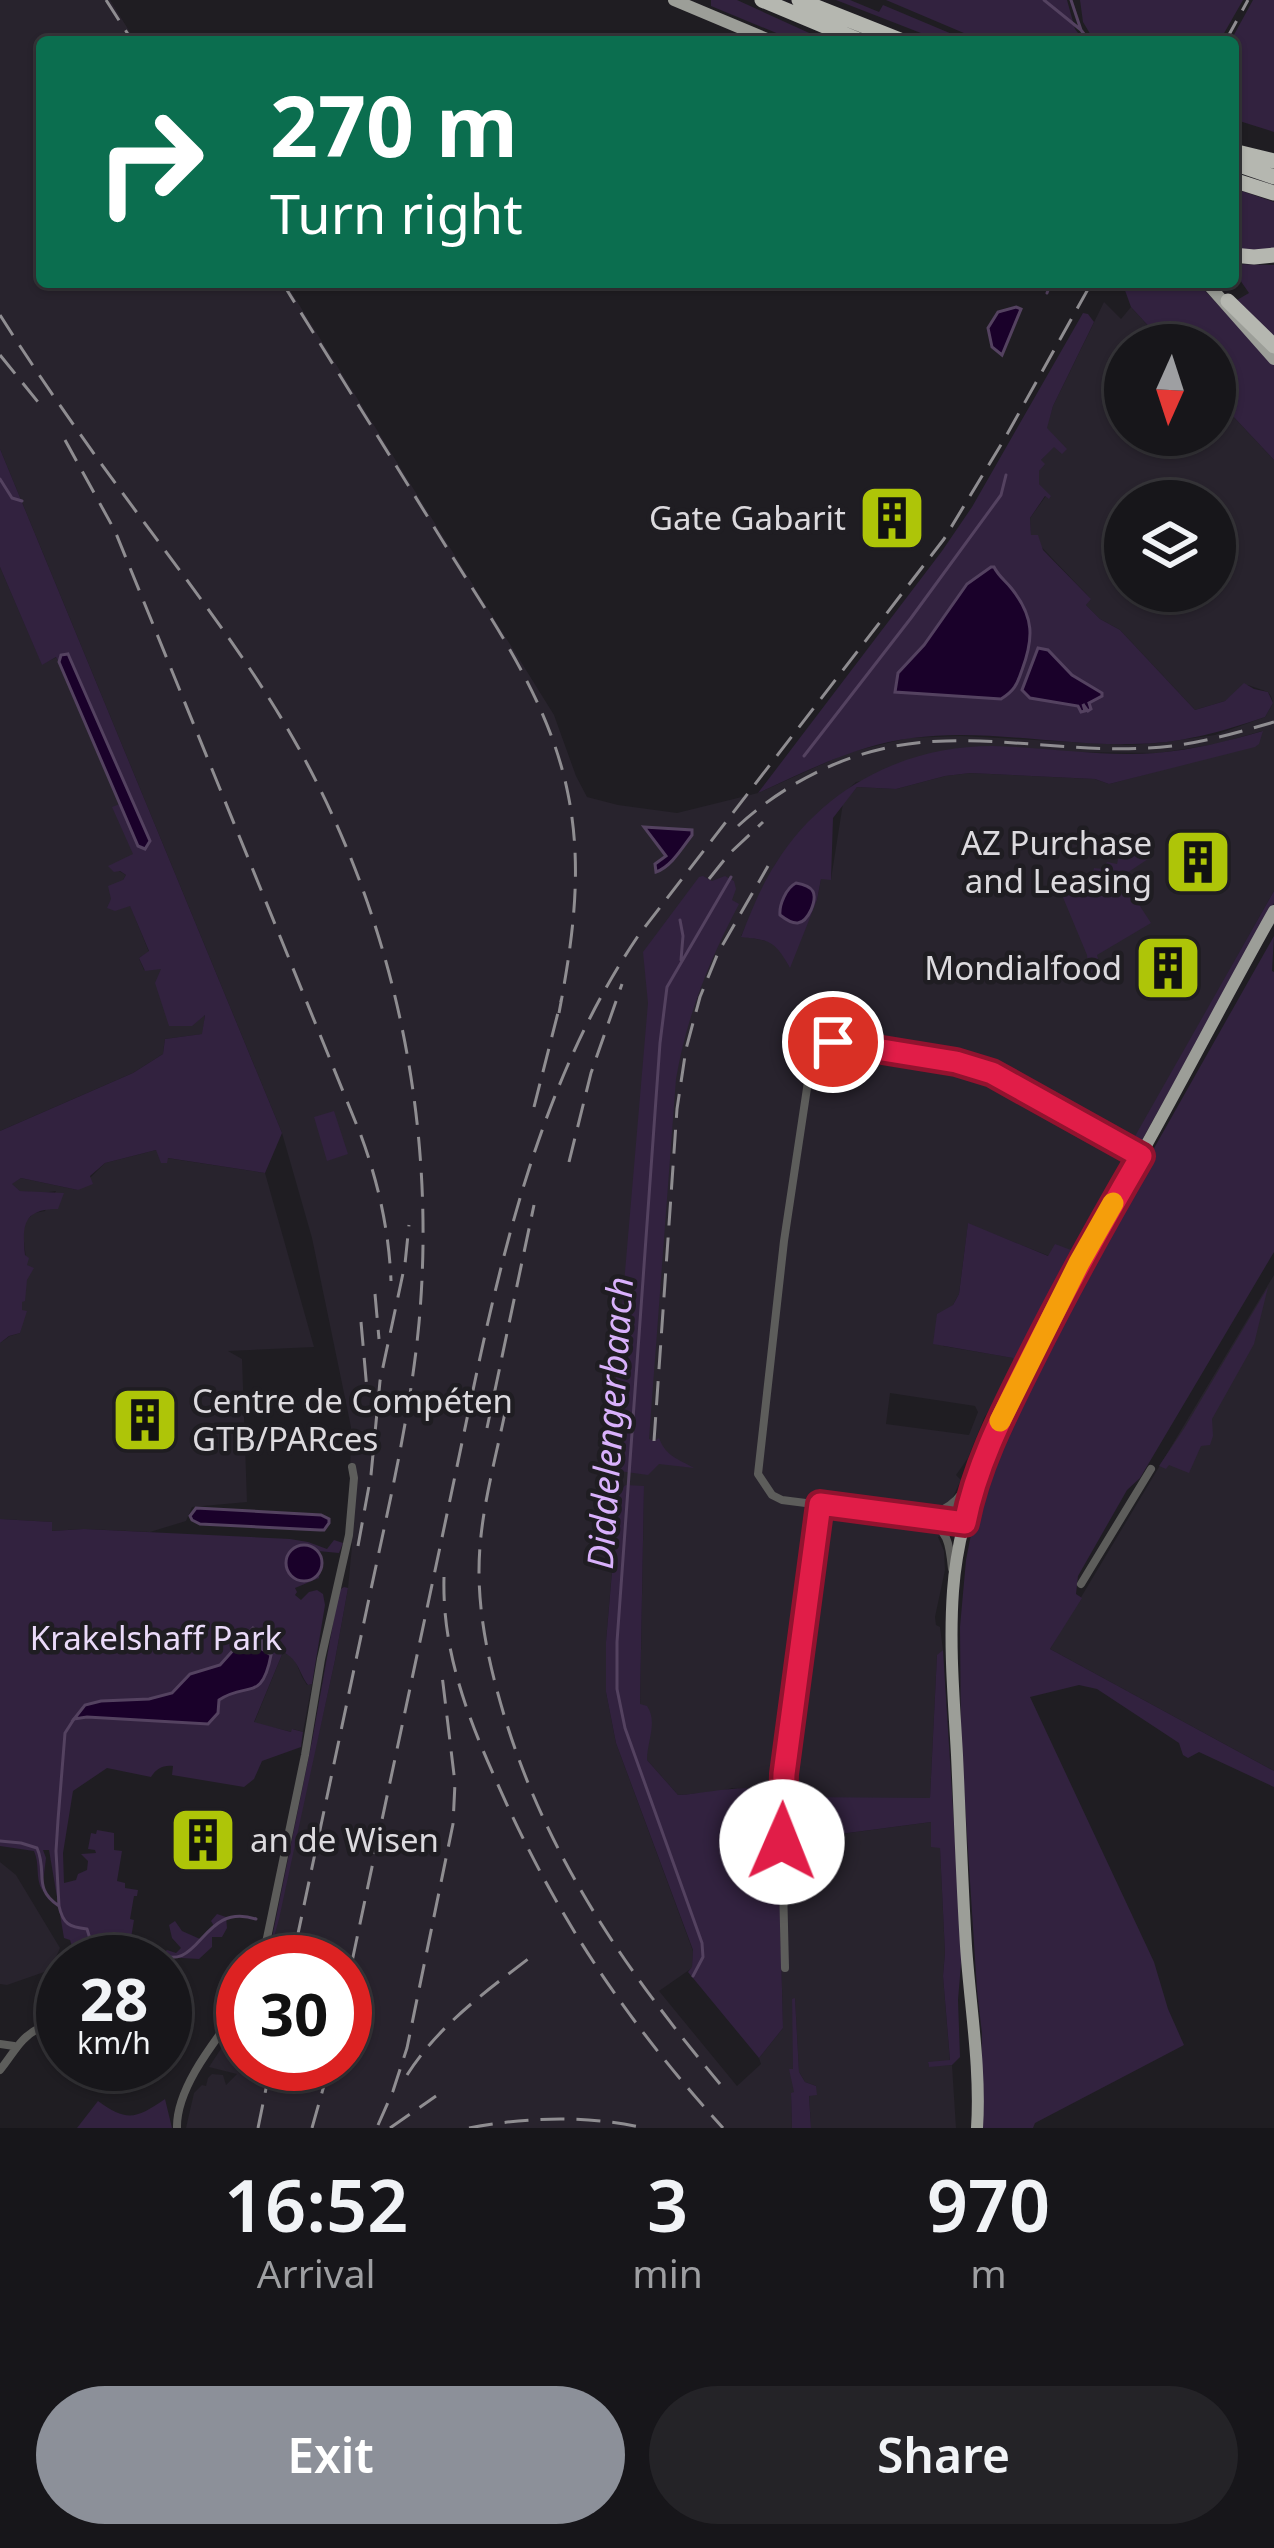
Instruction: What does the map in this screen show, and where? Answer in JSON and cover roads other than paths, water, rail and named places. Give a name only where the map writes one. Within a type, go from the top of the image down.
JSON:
[{"type":"highway","points":[[762,0],[848,36]]},
{"type":"highway","points":[[799,0],[890,36]]},
{"type":"highway","points":[[1239,152],[1274,161]]},
{"type":"highway","points":[[1239,166],[1274,177]]},
{"type":"highway","points":[[1239,182],[1274,193]]},
{"type":"highway","points":[[1239,257],[1274,257]]},
{"type":"highway","points":[[1228,301],[1274,353]]},
{"type":"main road","points":[[674,0],[760,36]]},
{"type":"main road","points":[[1212,288],[1274,353]]},
{"type":"main road","points":[[1213,288],[1228,301]]},
{"type":"main road","points":[[973,2128],[975,2050],[952,1658],[953,1588],[965,1521],[999,1423],[1079,1263],[1274,911]]},
{"type":"main road","points":[[1217,1018],[1274,928]]},
{"type":"main road","points":[[966,1951],[964,1999],[973,2128]]},
{"type":"street","points":[[953,1588],[950,1546],[935,1524],[782,1500],[772,1495],[758,1474],[784,1241],[812,1055],[816,1048],[833,1042],[956,1062],[992,1073],[1141,1156]]},
{"type":"street","points":[[935,1513],[957,1503],[982,1442],[999,1423]]},
{"type":"street","points":[[267,1935],[350,1535],[352,1467]]},
{"type":"street","points":[[1081,1584],[1151,1469]]},
{"type":"street","points":[[785,1968],[784,1723],[817,1505],[811,1497],[965,1521]]},
{"type":"street","points":[[817,1505],[965,1521]]},
{"type":"street","points":[[0,2070],[14,2046],[36,2030]]},
{"type":"street","points":[[0,2044],[14,2046]]},
{"type":"street","points":[[177,2128],[178,2106],[216,2044]]},
{"type":"waterway","points":[[1044,0],[1081,30]]},
{"type":"waterway","name":"Diddelengerbaach","points":[[1071,0],[1086,36]]},
{"type":"waterway","name":"Diddelengerbaach","points":[[1047,293],[1049,288]]},
{"type":"waterway","name":"Diddelengerbaach","points":[[804,756],[1001,495],[1006,475]]},
{"type":"waterway","points":[[0,479],[12,498],[22,501]]},
{"type":"waterway","name":"Diddelengerbaach","points":[[693,1976],[703,1957],[702,1943],[625,1728],[617,1689],[617,1642],[667,987],[731,877]]},
{"type":"waterway","points":[[680,920],[681,960]]},
{"type":"waterway","points":[[59,1906],[58,1820],[65,1733],[74,1719]]},
{"type":"waterway","points":[[0,1841],[37,1848],[46,1893],[65,1921],[87,1929],[89,1935]]},
{"type":"waterway","points":[[192,1948],[223,1920],[256,1919]]},
{"type":"railway","points":[[106,0],[129,36]]},
{"type":"railway","points":[[1228,36],[1248,0]]},
{"type":"railway","points":[[286,288],[499,631],[547,726],[568,794],[575,849],[572,931],[559,1013]]},
{"type":"railway","points":[[358,1935],[499,1277],[540,1135],[567,1066],[638,936],[944,539],[1089,288]]},
{"type":"railway","points":[[0,315],[78,432],[233,643],[298,747],[360,883],[402,1026],[421,1174],[423,1248],[415,1359],[397,1466],[298,1935]]},
{"type":"railway","points":[[0,355],[38,402]]},
{"type":"railway","points":[[65,440],[115,531],[360,1133],[382,1206],[391,1281]]},
{"type":"railway","points":[[738,826],[808,777],[889,747],[971,741],[1148,748],[1196,742],[1274,722]]},
{"type":"railway","points":[[709,879],[763,822]]},
{"type":"railway","points":[[654,1441],[677,1109],[686,1049],[718,953],[768,866]]},
{"type":"railway","points":[[569,1162],[591,1073],[622,984]]},
{"type":"railway","points":[[534,1107],[562,997]]},
{"type":"railway","points":[[487,1428],[534,1205]]},
{"type":"railway","points":[[358,1546],[380,1381],[409,1225]]},
{"type":"railway","points":[[375,1294],[379,1339]]},
{"type":"railway","points":[[361,1322],[367,1390]]},
{"type":"railway","points":[[506,1408],[485,1509],[479,1571],[486,1644],[504,1715],[566,1864],[622,1955],[720,2084]]},
{"type":"railway","points":[[444,1577],[447,1630],[458,1680],[484,1754],[518,1827],[594,1963],[654,2046],[723,2128]]},
{"type":"railway","points":[[378,2125],[407,2048],[453,1824],[455,1783],[442,1675]]},
{"type":"railway","points":[[407,2075],[448,2025],[532,1956]]},
{"type":"railway","points":[[258,2128],[266,2091]]},
{"type":"railway","points":[[312,2128],[322,2091]]},
{"type":"railway","points":[[390,2128],[436,2096]]},
{"type":"railway","points":[[469,2128],[557,2119],[644,2128]]},
{"type":"place","name":"Gate Gabarit","points":[[892,518]]},
{"type":"place","name":"AZ Purchase and Leasing","points":[[1198,862]]},
{"type":"place","name":"Mondialfood","points":[[1168,968]]},
{"type":"place","name":"Centre de Compéten GTB/PARces","points":[[145,1420]]},
{"type":"place","name":"an de Wisen","points":[[203,1840]]},
{"type":"park label","name":"Krakelshaff Park","points":[[156,1638]]}]
